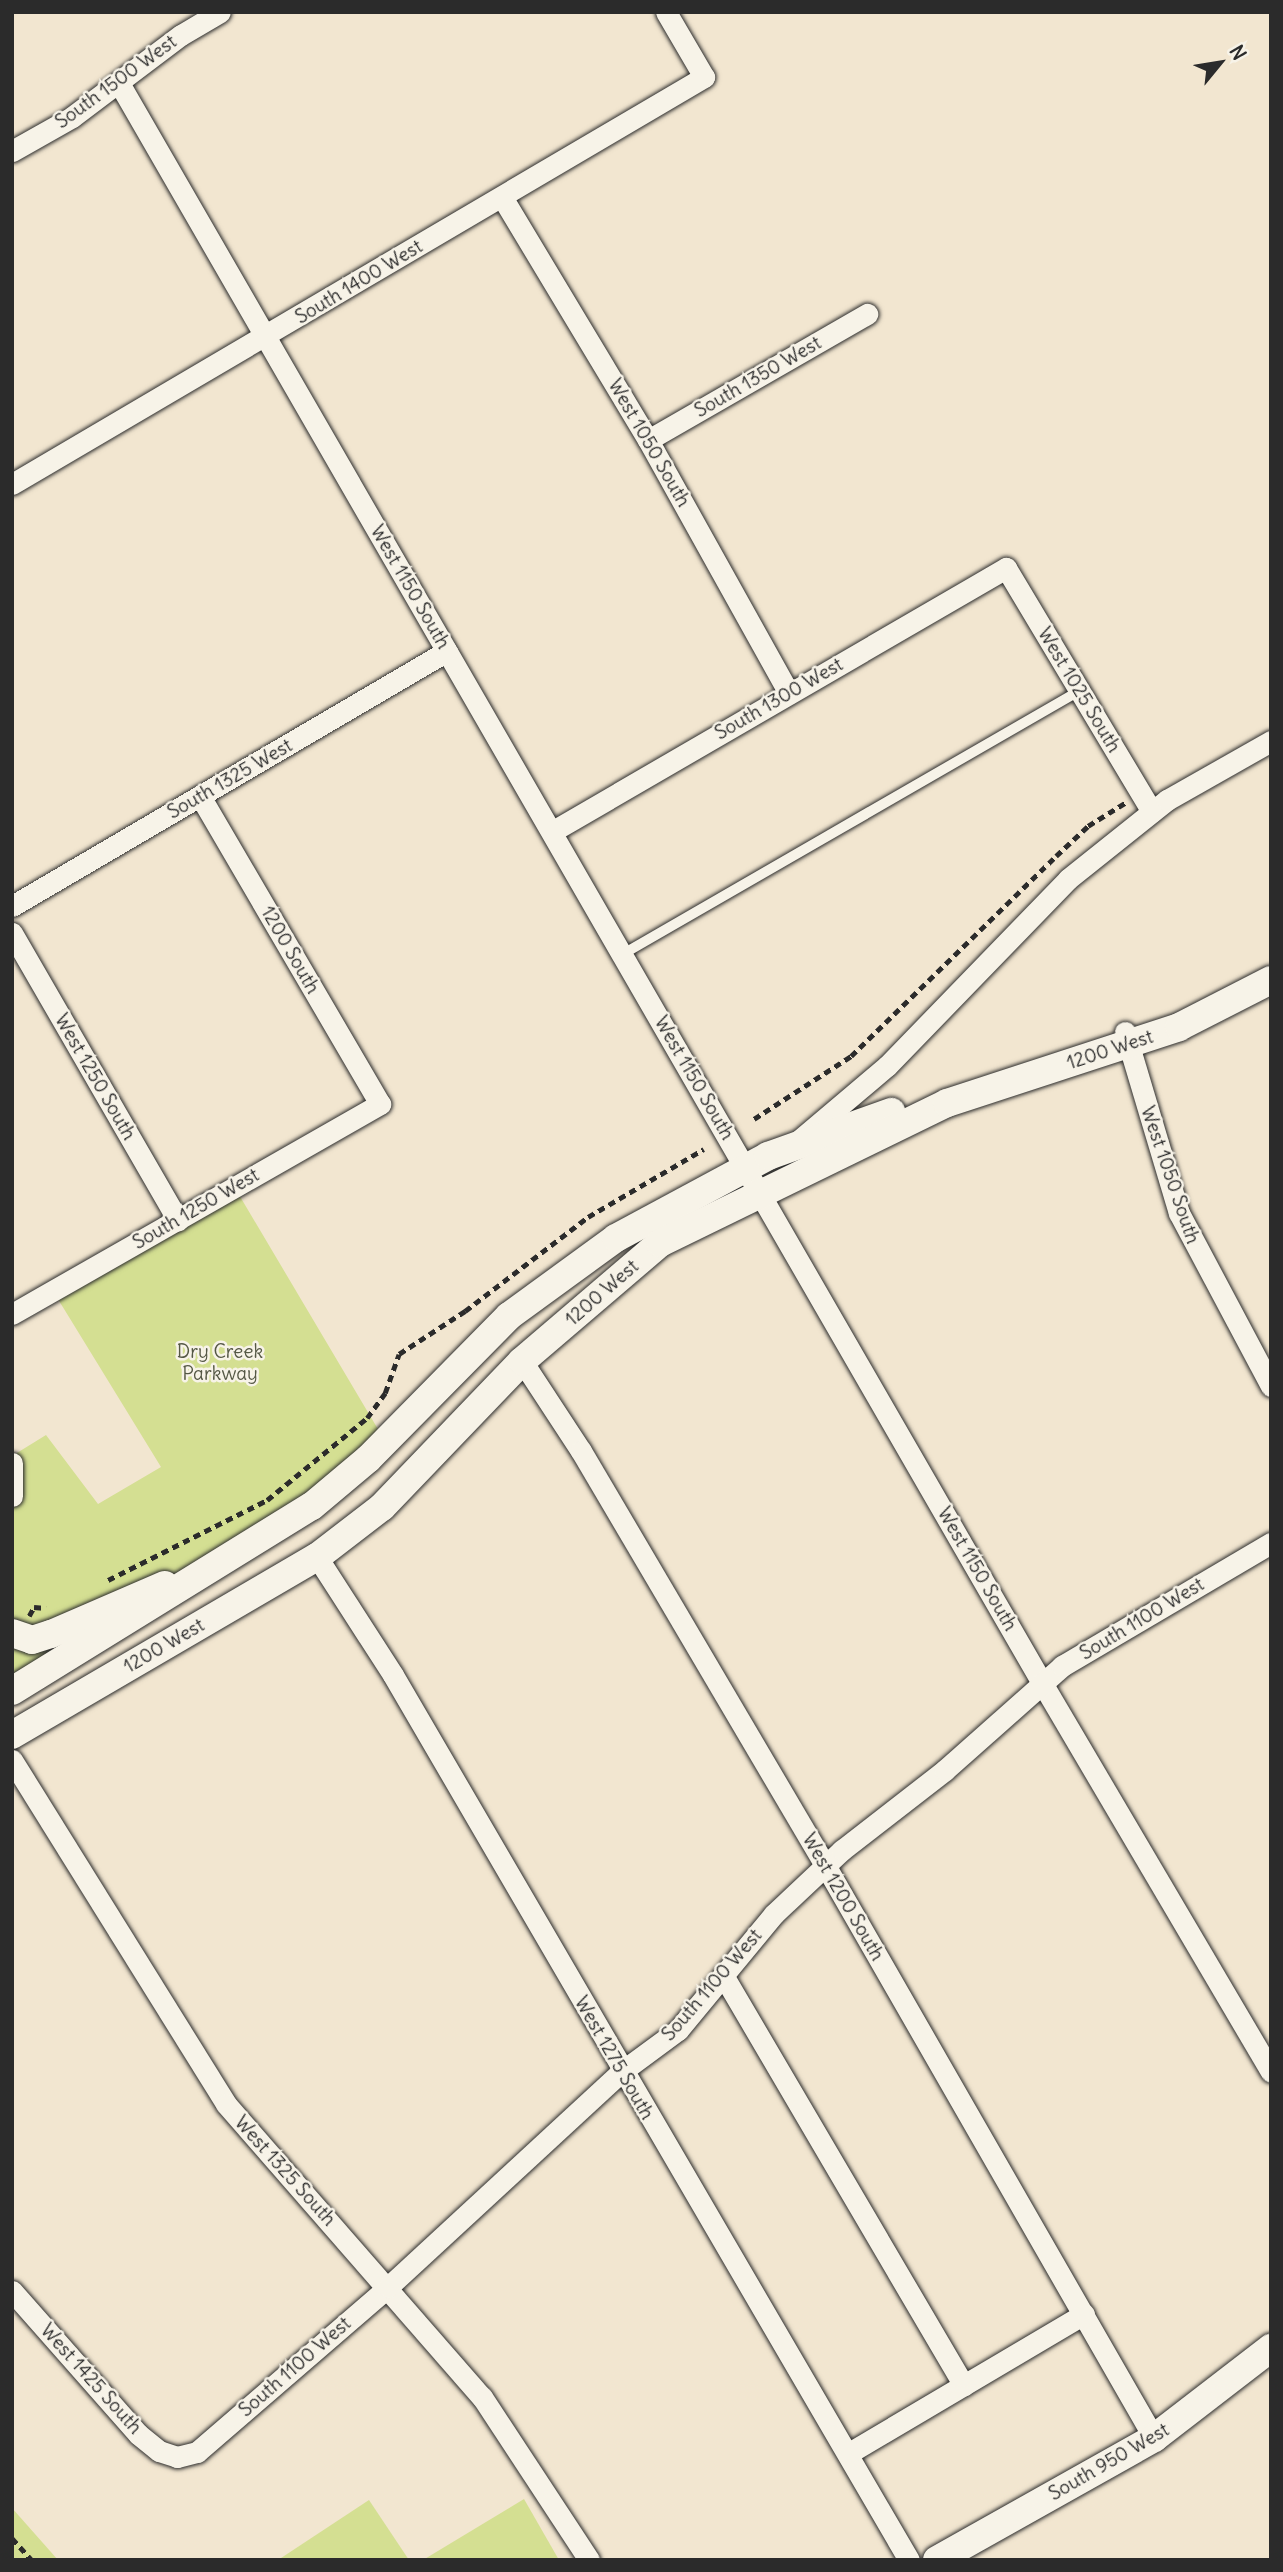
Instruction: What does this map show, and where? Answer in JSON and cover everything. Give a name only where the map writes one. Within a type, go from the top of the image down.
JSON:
[{"type":"street","name":"South 1500 West","points":[[12,151],[120,83],[181,35],[220,12]]},
{"type":"street","name":"South 1400 West","points":[[12,484],[265,338],[704,77],[666,12]]},
{"type":"street","name":"West 1150 South","points":[[120,83],[1042,1683],[1271,2071]]},
{"type":"street","name":"West 1050 South","points":[[502,197],[648,440],[789,693]]},
{"type":"street","name":"South 1350 West","points":[[648,440],[867,314]]},
{"type":"street","name":"South 1300 West","points":[[553,831],[1006,568]]},
{"type":"street","name":"West 1025 South","points":[[1006,568],[1152,812]]},
{"type":"street","name":"South 1325 West","points":[[12,906],[447,651]]},
{"type":"street","points":[[795,1144],[887,1066],[1049,895],[1152,812],[1271,741]]},
{"type":"street","name":"1200 South","points":[[200,796],[380,1104]]},
{"type":"street","name":"West 1250 South","points":[[12,933],[178,1220]]},
{"type":"street","name":"1200 West","points":[[12,1735],[317,1557],[382,1507],[522,1361],[660,1243],[947,1104],[1126,1038],[1271,963]]},
{"type":"street","name":"1200 West","points":[[12,1690],[125,1624],[200,1572],[312,1506],[368,1459],[509,1315],[616,1238],[746,1167],[795,1144],[980,1077],[1126,1038],[1180,1027],[1271,979]]},
{"type":"street","name":"West 1050 South","points":[[1126,1038],[1180,1213],[1271,1386]]},
{"type":"street","name":"South 1250 West","points":[[12,1314],[380,1104]]},
{"type":"street","name":"West 1200 South","points":[[522,1361],[581,1451],[825,1865],[1154,2438]]},
{"type":"street","points":[[12,1463],[12,1496]]},
{"type":"street","name":"South 1100 West","points":[[177,2456],[197,2452],[388,2287],[621,2072],[678,2029],[774,1914],[825,1865],[945,1770],[1042,1683],[1271,1543]]},
{"type":"street","name":"West 1275 South","points":[[317,1557],[393,1675],[621,2072],[849,2454],[909,2560]]},
{"type":"street","points":[[18,1631],[32,1640],[51,1634],[126,1599],[200,1572]]},
{"type":"street","name":"West 1325 South","points":[[12,1760],[226,2104],[482,2397],[589,2560]]},
{"type":"street","points":[[723,1975],[964,2385]]},
{"type":"street","name":"West 1425 South","points":[[12,2291],[138,2434],[159,2451],[177,2456]]},
{"type":"street","points":[[849,2454],[1083,2314]]},
{"type":"street","name":"South 950 West","points":[[937,2560],[1154,2438],[1271,2348]]},
{"type":"lane","points":[[623,954],[1079,691]]},
{"type":"path","points":[[754,1119],[851,1056],[1056,856],[1118,806]]},
{"type":"path","points":[[100,1584],[267,1500],[367,1418],[385,1392],[399,1354],[465,1311],[588,1217],[704,1149]]},
{"type":"path","points":[[18,1631],[33,1607],[50,1608]]},
{"type":"path","points":[[12,2538],[32,2560]]},
{"type":"green space","name":"Dry Creek Parkway","points":[[235,1188],[385,1441],[12,1691],[12,1456],[46,1435],[98,1504],[161,1467],[53,1291]]},
{"type":"green space","points":[[524,2499],[559,2560],[423,2560]]},
{"type":"green space","points":[[369,2500],[409,2560],[278,2560]]},
{"type":"green space","points":[[12,2508],[58,2560],[12,2560]]}]
